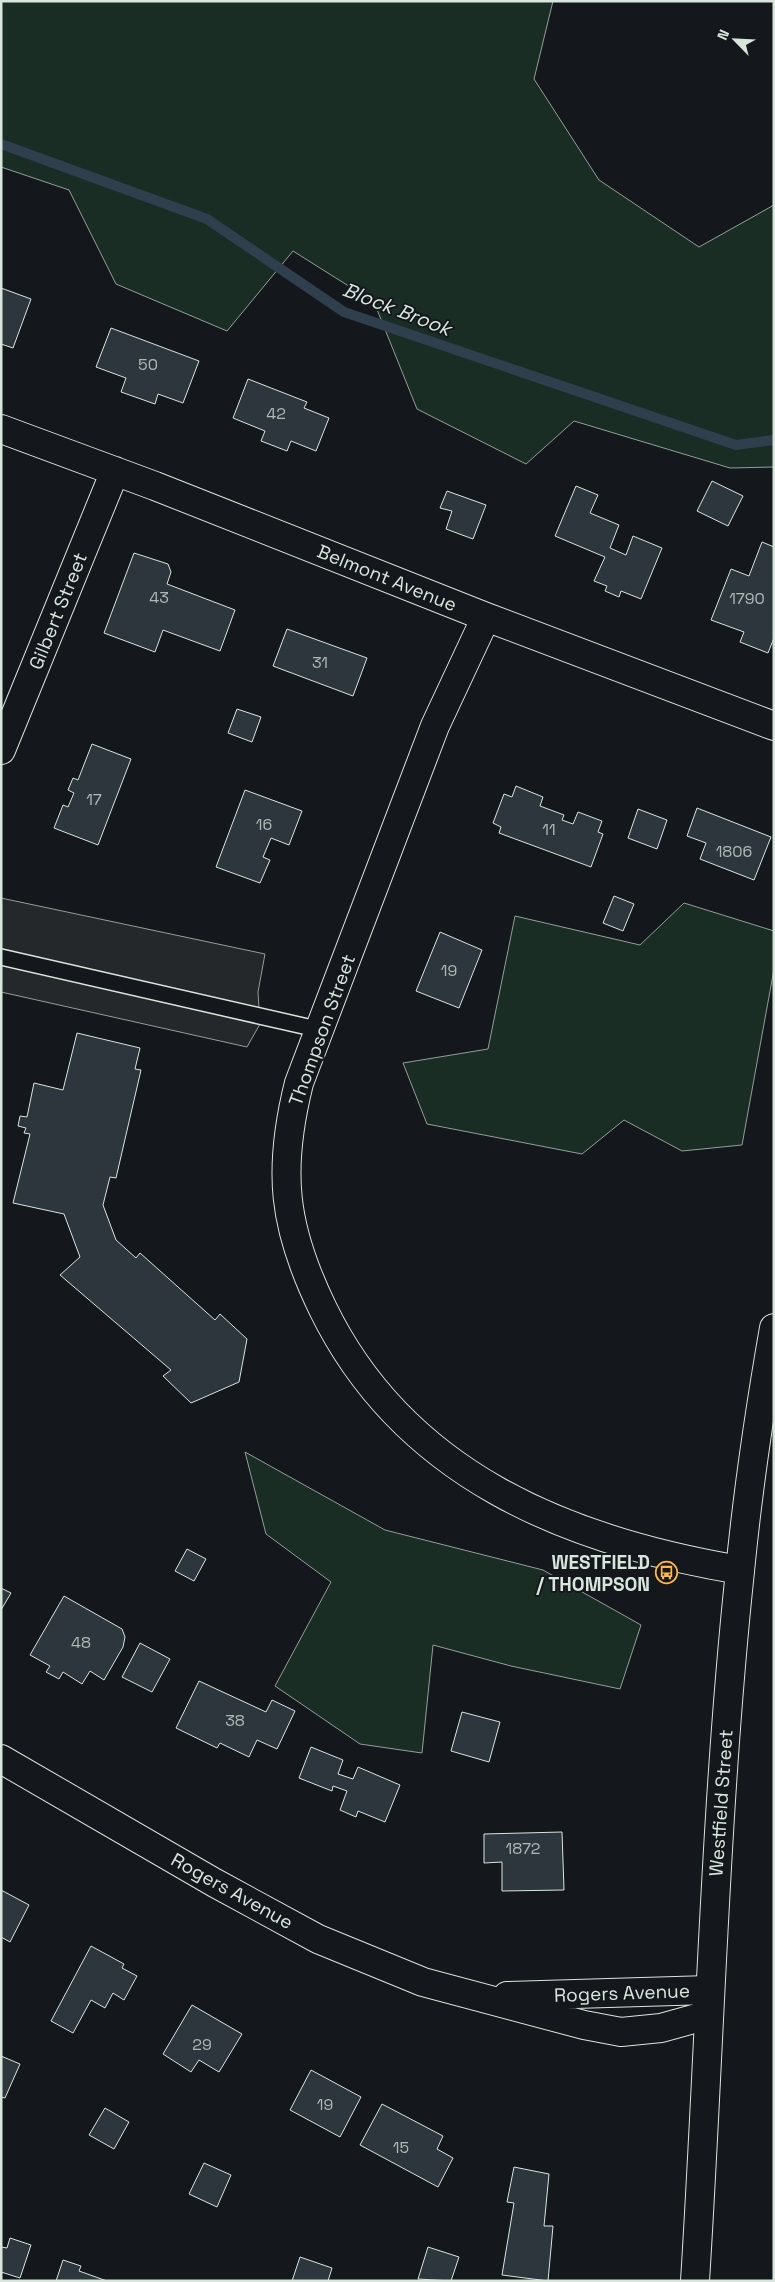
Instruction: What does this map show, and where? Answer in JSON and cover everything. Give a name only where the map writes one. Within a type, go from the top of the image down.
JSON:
[{"type":"street","name":"Belmont Avenue","points":[[1,429],[115,471],[486,617],[774,726]]},
{"type":"street","name":"Gilbert Street","points":[[1,750],[115,471]]},
{"type":"street","name":"Thompson Street","points":[[486,617],[435,726],[321,1030],[299,1083],[290,1118],[285,1172],[287,1198],[297,1242],[316,1296],[340,1342],[365,1380],[403,1423],[425,1442],[474,1477],[527,1507],[596,1535],[637,1548],[700,1563],[740,1570]]},
{"type":"street","name":"Westfield Street","points":[[695,2281],[726,1721],[740,1570],[759,1421],[774,1328]]},
{"type":"street","name":"Rogers Avenue","points":[[1,1759],[215,1884],[318,1939],[422,1982],[475,1997],[621,2032],[661,2028],[709,2003]]},
{"type":"street","name":"Rogers Avenue","points":[[475,1997],[709,2003]]},
{"type":"lane","points":[[1,957],[321,1030]]},
{"type":"green space","points":[[1,1],[553,1],[534,79],[599,180],[699,247],[774,205],[774,467],[730,468],[574,421],[526,464],[417,409],[374,302],[293,251],[227,331],[116,284],[69,190],[1,167]]},
{"type":"green space","points":[[684,903],[774,931],[774,969],[742,1145],[682,1151],[624,1120],[582,1154],[427,1124],[403,1063],[488,1049],[515,916],[640,945]]},
{"type":"green space","points":[[245,1452],[385,1530],[543,1570],[641,1625],[620,1689],[511,1666],[433,1645],[422,1753],[360,1744],[275,1686],[331,1582],[266,1534]]},
{"type":"shaded area","points":[[1,898],[265,954],[258,992],[260,1024],[247,1047],[1,992]]},
{"type":"building","points":[[1,288],[31,299],[13,348],[1,344]]},
{"type":"building","points":[[111,328],[199,361],[183,403],[158,394],[155,404],[121,392],[126,378],[96,367]]},
{"type":"building","points":[[248,379],[307,402],[304,408],[329,418],[316,451],[291,441],[287,451],[261,441],[265,431],[233,418]]},
{"type":"building","points":[[712,481],[743,496],[728,526],[697,511]]},
{"type":"building","points":[[576,486],[598,495],[590,513],[619,525],[610,548],[626,555],[633,536],[662,548],[641,599],[621,591],[619,597],[605,591],[607,586],[594,581],[605,557],[555,536]]},
{"type":"building","points":[[447,491],[486,505],[473,539],[446,529],[452,511],[440,508]]},
{"type":"building","points":[[762,542],[774,547],[774,638],[768,653],[740,642],[744,632],[711,620],[731,569],[749,576]]},
{"type":"building","points":[[134,553],[168,564],[171,572],[167,584],[235,610],[220,651],[163,630],[155,652],[104,633]]},
{"type":"building","points":[[287,629],[367,658],[353,696],[273,666]]},
{"type":"building","points":[[237,709],[261,717],[252,742],[228,733]]},
{"type":"building","points":[[92,744],[131,759],[98,845],[54,828],[63,805],[68,807],[74,793],[68,790],[73,778],[78,780]]},
{"type":"building","points":[[516,786],[543,797],[540,806],[564,815],[562,820],[573,824],[578,812],[602,821],[598,832],[603,834],[591,867],[499,833],[501,827],[493,823],[504,794],[512,797]]},
{"type":"building","points":[[245,790],[302,811],[289,845],[271,838],[263,857],[270,860],[260,883],[216,867]]},
{"type":"building","points":[[697,808],[771,837],[754,880],[700,859],[706,843],[687,836]]},
{"type":"building","points":[[638,809],[667,820],[657,849],[628,838]]},
{"type":"building","points":[[614,896],[634,904],[623,931],[603,923]]},
{"type":"building","points":[[440,932],[482,950],[459,1008],[416,991]]},
{"type":"building","points":[[77,1033],[140,1048],[135,1069],[141,1070],[116,1178],[110,1177],[103,1205],[116,1240],[136,1258],[140,1253],[215,1320],[220,1314],[247,1339],[239,1382],[191,1403],[163,1376],[171,1370],[60,1275],[80,1257],[64,1214],[13,1203],[30,1134],[24,1133],[26,1128],[18,1126],[20,1116],[27,1117],[34,1083],[63,1090]]},
{"type":"building","points":[[187,1549],[206,1559],[194,1581],[175,1571]]},
{"type":"building","points":[[1,1588],[11,1593],[1,1610]]},
{"type":"building","points":[[64,1596],[122,1629],[125,1637],[123,1647],[104,1680],[90,1671],[82,1684],[63,1672],[59,1679],[46,1672],[50,1666],[30,1655]]},
{"type":"building","points":[[140,1643],[170,1659],[152,1692],[122,1677]]},
{"type":"building","points":[[199,1681],[266,1712],[272,1700],[295,1711],[277,1749],[257,1740],[249,1757],[220,1743],[217,1748],[176,1728]]},
{"type":"building","points":[[462,1712],[500,1722],[489,1762],[451,1751]]},
{"type":"building","points":[[311,1747],[343,1760],[338,1774],[353,1779],[358,1767],[400,1785],[385,1822],[358,1811],[356,1817],[340,1810],[347,1791],[333,1786],[332,1791],[299,1778]]},
{"type":"building","points":[[562,1832],[564,1890],[502,1891],[502,1862],[484,1863],[484,1834]]},
{"type":"building","points":[[1,1890],[29,1905],[10,1942],[1,1937]]},
{"type":"building","points":[[91,1946],[124,1964],[122,1968],[137,1976],[124,2000],[113,1993],[105,2008],[91,2000],[73,2033],[51,2021]]},
{"type":"building","points":[[192,2005],[242,2034],[219,2072],[199,2060],[191,2072],[163,2054]]},
{"type":"building","points":[[1,2056],[20,2064],[5,2098],[1,2097]]},
{"type":"building","points":[[311,2070],[361,2097],[340,2137],[290,2110]]},
{"type":"building","points":[[382,2104],[443,2136],[437,2149],[453,2158],[438,2187],[360,2145]]},
{"type":"building","points":[[105,2108],[129,2122],[114,2149],[89,2135]]},
{"type":"building","points":[[204,2163],[231,2175],[217,2207],[189,2194]]},
{"type":"building","points":[[514,2167],[549,2174],[544,2226],[553,2226],[548,2281],[502,2275],[514,2203],[507,2202]]},
{"type":"building","points":[[10,2238],[31,2245],[20,2278],[1,2272],[1,2247],[7,2248]]},
{"type":"building","points":[[428,2247],[459,2257],[451,2281],[418,2279]]},
{"type":"building","points":[[300,2257],[332,2268],[328,2281],[292,2281]]},
{"type":"building","points":[[63,2260],[81,2266],[79,2271],[107,2281],[56,2281]]},
{"type":"waterway","name":"Block Brook","points":[[1,144],[207,219],[344,312],[736,445],[774,440]]},
{"type":"place","name":"WESTFIELD / THOMPSON","points":[[666,1573]]}]
